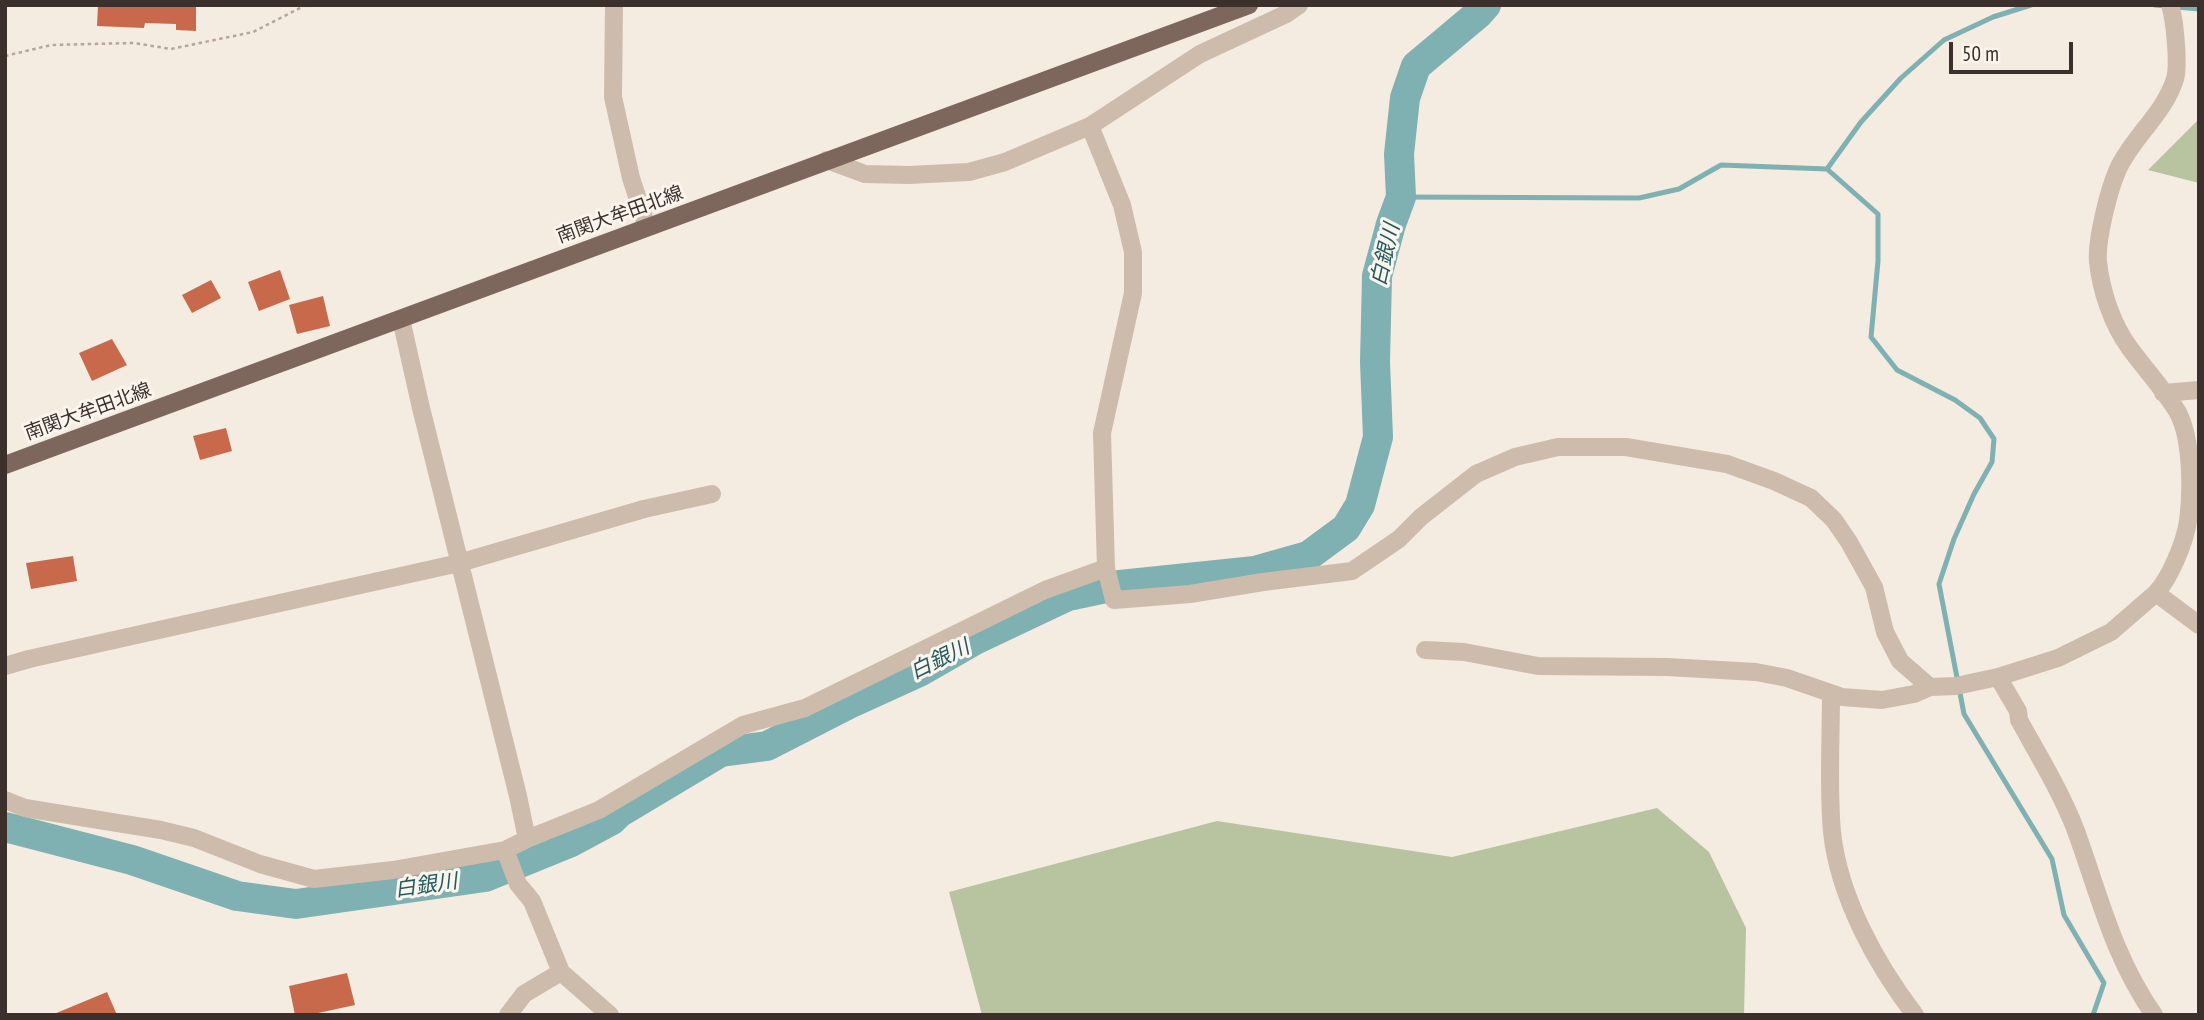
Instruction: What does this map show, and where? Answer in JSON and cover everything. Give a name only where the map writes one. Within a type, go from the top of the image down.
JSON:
[{"type":"main road","name":"南関大牟田北線","points":[[5,465],[1249,5]]},
{"type":"street","points":[[614,5],[613,97],[631,178],[647,227]]},
{"type":"street","points":[[827,160],[865,174],[969,172],[1005,162],[1090,126],[1200,54],[1286,14],[1298,5]]},
{"type":"street","points":[[1425,650],[1464,652],[1538,666],[1667,667],[1756,672],[1787,678],[1842,697],[1882,700],[1914,694],[1930,687],[1956,686],[1998,677],[2058,658],[2111,632],[2162,587],[2182,545],[2188,522],[2190,481],[2185,432],[2177,412],[2126,343],[2108,303],[2098,263],[2098,238],[2118,168],[2163,105],[2176,77],[2174,18],[2170,5]]},
{"type":"street","points":[[1090,126],[1122,205],[1133,252],[1133,293],[1102,433],[1107,573],[1114,600],[1190,594],[1352,571],[1399,538],[1476,474],[1515,457],[1558,447],[1626,447],[1727,464],[1811,498],[1834,520],[1874,587],[1885,632],[1900,661],[1930,687]]},
{"type":"street","points":[[401,319],[527,839]]},
{"type":"street","points":[[2163,393],[2199,390]]},
{"type":"street","points":[[5,666],[459,563],[644,509],[712,494]]},
{"type":"street","points":[[5,800],[25,808],[161,830],[194,838],[260,864],[314,879],[393,870],[505,850],[599,810],[743,725],[805,708],[1045,590],[1107,573]]},
{"type":"street","points":[[2156,593],[2199,625]]},
{"type":"street","points":[[1998,677],[2053,782],[2075,830],[2111,935],[2140,995],[2154,1015]]},
{"type":"street","points":[[1831,694],[1832,832],[1840,875],[1871,948],[1915,1015]]},
{"type":"street","points":[[505,850],[518,884],[532,901],[561,972],[610,1015]]},
{"type":"street","points":[[509,1015],[524,994],[561,972]]},
{"type":"path","points":[[5,56],[51,45],[134,43],[171,49],[253,32],[306,5]]},
{"type":"green space","points":[[2199,119],[2199,183],[2148,170]]},
{"type":"green space","points":[[1657,808],[1709,852],[1746,928],[1744,1015],[982,1015],[949,892],[1217,821],[1452,857]]},
{"type":"building","points":[[98,5],[196,5],[196,31],[176,30],[176,24],[145,23],[144,28],[97,26]]},
{"type":"building","points":[[280,270],[290,299],[259,311],[248,282]]},
{"type":"building","points":[[211,280],[221,298],[192,313],[182,295]]},
{"type":"building","points":[[323,296],[330,326],[297,334],[289,305]]},
{"type":"building","points":[[112,339],[127,365],[92,381],[79,353]]},
{"type":"building","points":[[226,428],[232,451],[200,460],[193,436]]},
{"type":"building","points":[[73,556],[77,581],[31,589],[26,563]]},
{"type":"building","points":[[347,973],[355,1005],[309,1015],[295,1015],[289,986]]},
{"type":"building","points":[[107,992],[117,1015],[54,1015],[54,1014]]},
{"type":"waterway","name":"白銀川","points":[[5,827],[132,860],[237,896],[296,904],[485,877],[571,842],[612,820],[619,813],[721,752],[767,746],[1068,596],[1120,585],[1255,571],[1308,556],[1346,528],[1360,505],[1378,437],[1375,362],[1377,276],[1401,197],[1399,154],[1405,98],[1416,66],[1486,5]]},
{"type":"waterway","points":[[1827,169],[1861,122],[1901,78],[1944,40],[1993,17],[2031,5]]},
{"type":"waterway","points":[[2155,5],[2199,9]]},
{"type":"waterway","points":[[1401,197],[1639,198],[1679,189],[1721,165],[1827,169],[1878,214],[1878,261],[1871,337],[1897,370],[1955,400],[1980,418],[1994,439],[1992,462],[1954,539],[1939,584],[1964,714],[2052,859],[2064,915],[2104,983],[2093,1015]]}]
